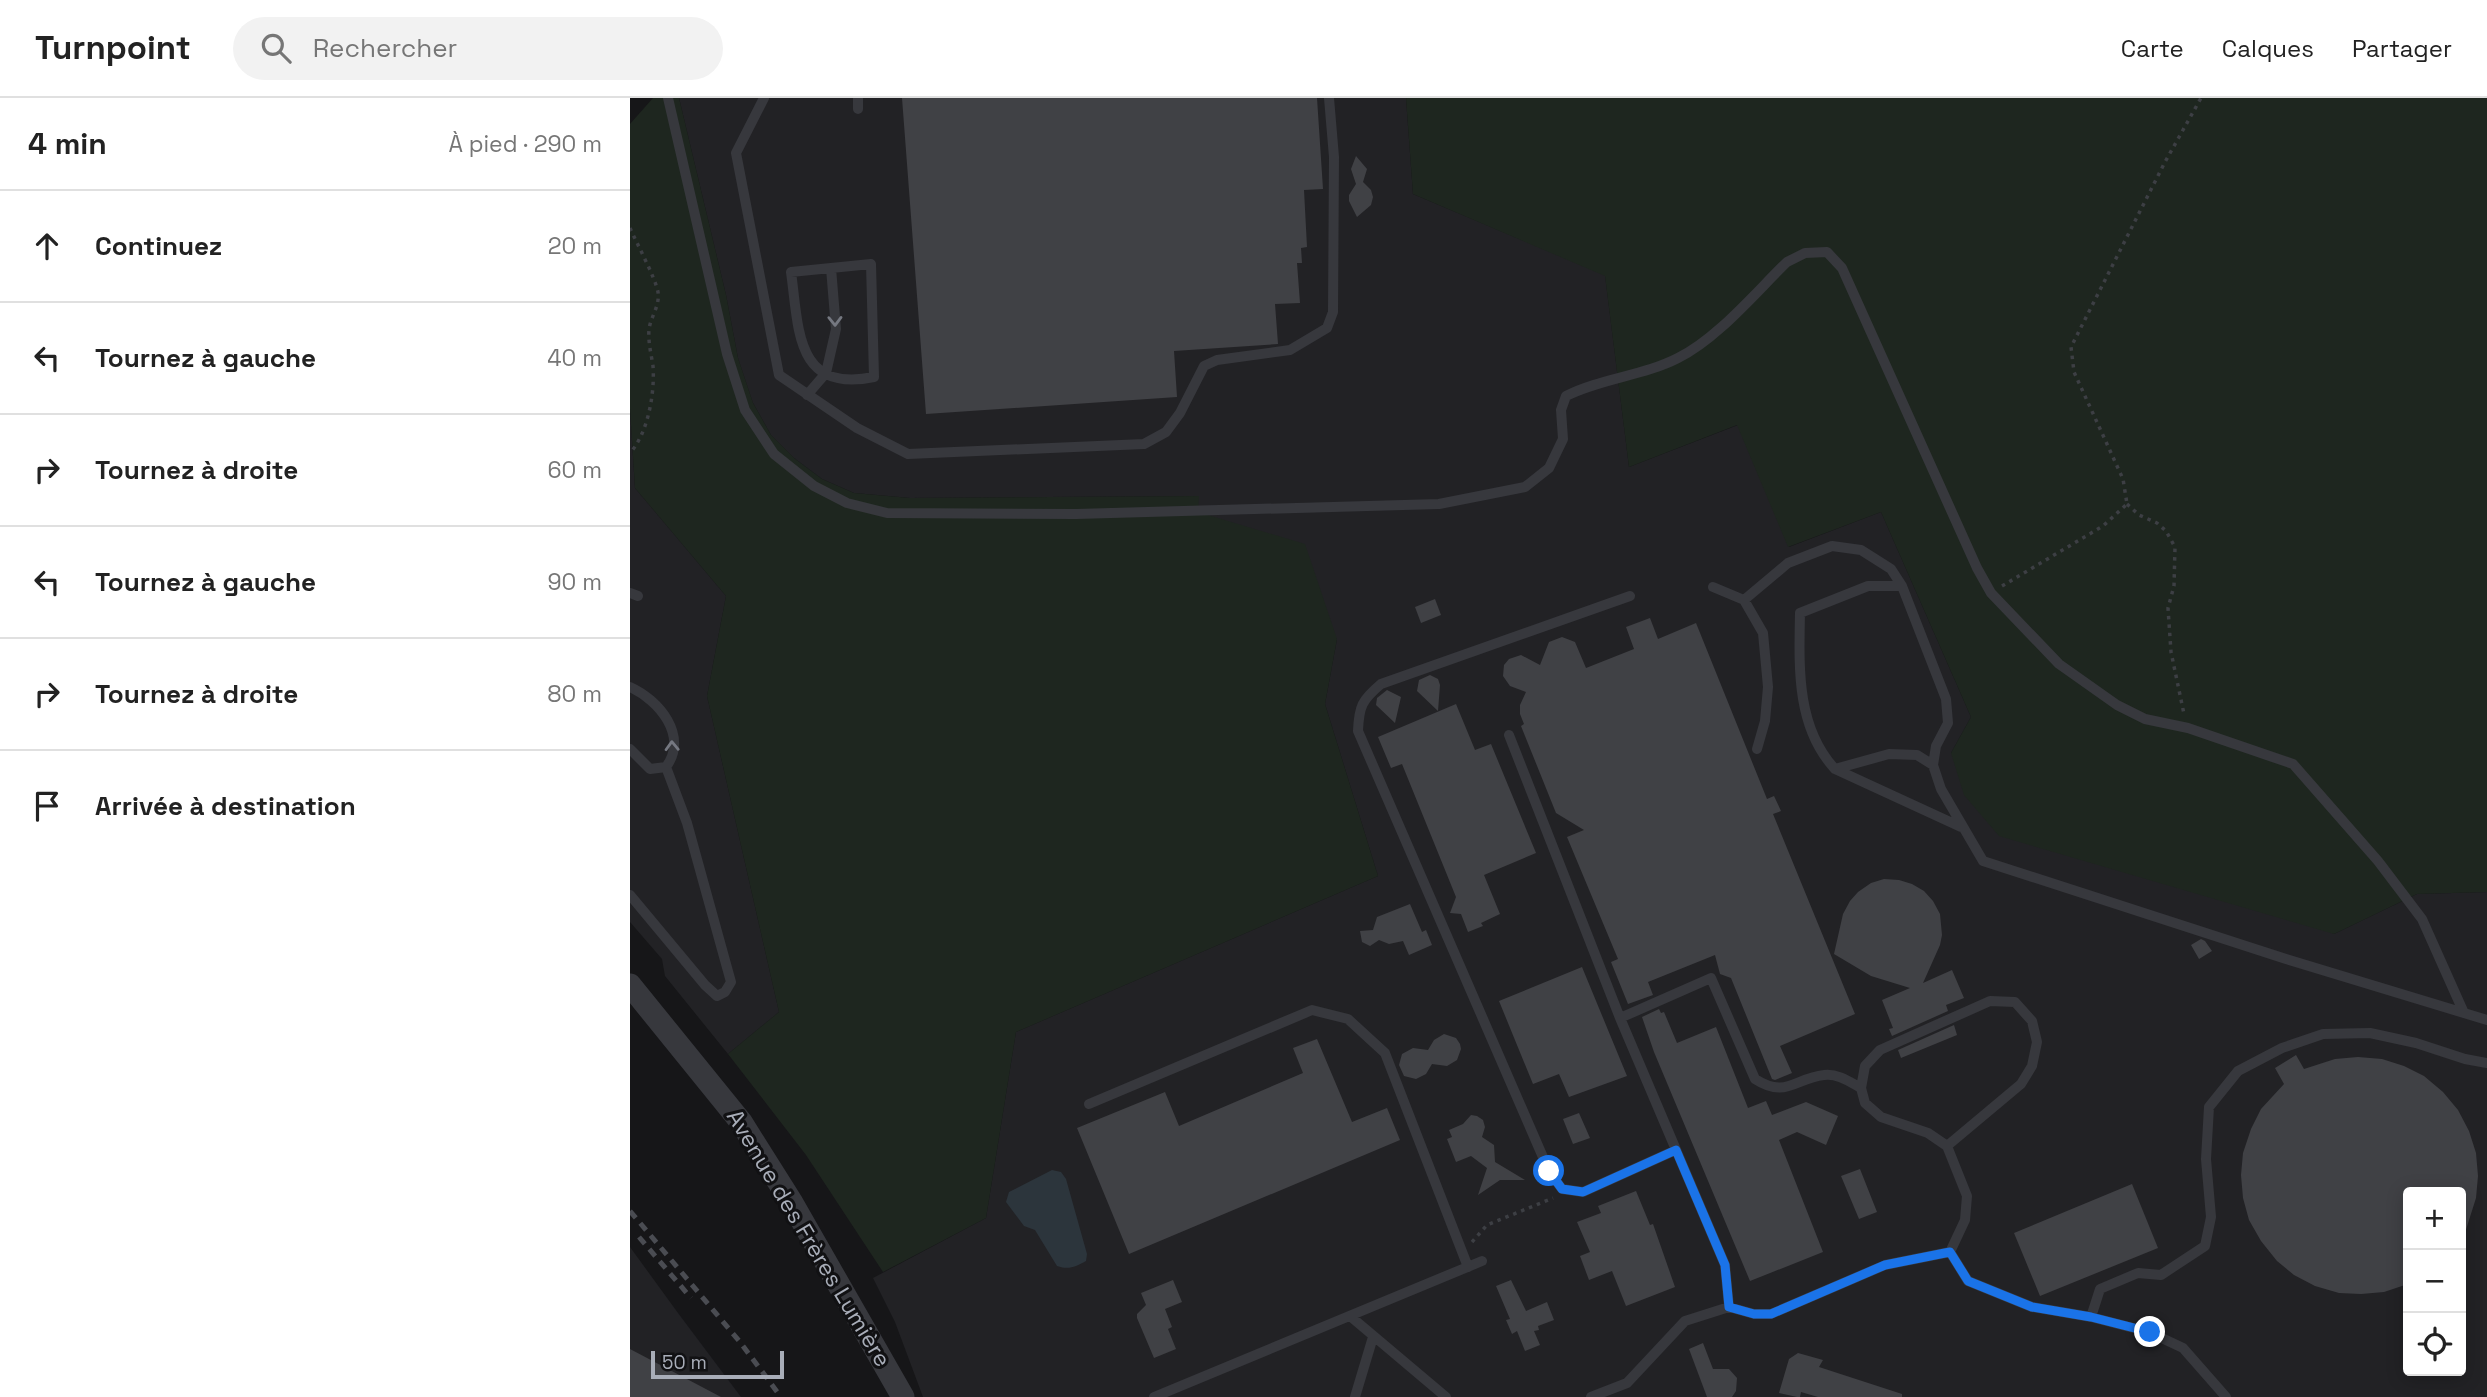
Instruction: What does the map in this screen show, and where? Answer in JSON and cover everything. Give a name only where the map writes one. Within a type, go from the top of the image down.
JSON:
[{"type":"street","name":"Avenue des Frères Lumière","points":[[630,985],[741,1122],[792,1203],[903,1397]]},
{"type":"lane","points":[[668,98],[727,354],[745,411],[774,454],[814,486],[847,503],[887,513],[1076,514],[1439,504],[1525,487],[1549,468],[1563,439],[1561,410],[1566,396],[1587,385],[1651,369],[1688,353],[1699,346],[1787,262],[1805,253],[1827,252],[1842,268],[1977,568],[1991,593],[2059,664],[2117,705],[2144,719],[2188,727],[2293,764],[2378,861],[2422,919],[2464,1013]]},
{"type":"lane","points":[[764,98],[736,152],[779,375],[857,428],[908,454],[1144,444],[1166,432],[1180,413],[1204,366],[1217,360],[1290,350],[1327,328],[1333,313],[1334,202],[1329,98]]},
{"type":"lane","points":[[871,264],[874,377],[844,380],[826,373],[807,357],[801,343],[791,272],[871,264]]},
{"type":"lane","points":[[807,395],[826,373],[836,329],[831,268]]},
{"type":"lane","points":[[1744,600],[1788,563],[1832,546],[1861,550],[1891,569],[1902,586],[1946,699],[1948,723],[1936,746],[1933,765],[1941,789],[1983,861],[2286,960],[2487,1020]]},
{"type":"lane","points":[[1902,586],[1868,586],[1800,613],[1799,666],[1804,711],[1821,755],[1835,769],[1961,827]]},
{"type":"lane","points":[[1713,587],[1744,600],[1763,633],[1768,687],[1765,721],[1757,750]]},
{"type":"lane","points":[[1630,596],[1381,684],[1366,697],[1359,712],[1357,731],[1549,1171],[1562,1189],[1583,1192],[1676,1150]]},
{"type":"lane","points":[[630,687],[645,694],[666,715],[674,740],[674,756],[666,767],[650,769],[630,749]]},
{"type":"lane","points":[[1509,735],[1620,1018],[1725,1265],[1729,1307]]},
{"type":"lane","points":[[1835,769],[1889,754],[1917,755],[1933,765]]},
{"type":"lane","points":[[630,895],[705,985],[717,996],[725,992],[731,982],[687,823],[666,767]]},
{"type":"lane","points":[[1620,1018],[1711,978],[1755,1079],[1769,1088],[1790,1087],[1825,1074],[1835,1075],[1861,1088]]},
{"type":"lane","points":[[1947,1146],[2021,1084],[2032,1066],[2037,1042],[2032,1021],[2015,1002],[1990,1001],[1880,1050],[1865,1066],[1861,1088],[1865,1103],[1881,1117],[1928,1132],[1947,1146],[1967,1196],[1965,1220],[1950,1252]]},
{"type":"lane","points":[[1089,1104],[1312,1010],[1348,1019],[1385,1053],[1468,1267]]},
{"type":"lane","points":[[2091,1317],[2100,1289],[2138,1273],[2161,1275],[2205,1246],[2211,1217],[2206,1159],[2209,1107],[2238,1071],[2282,1048],[2323,1034],[2370,1033],[2487,1063]]},
{"type":"lane","points":[[1950,1252],[1968,1281],[2032,1307],[2091,1317],[2150,1332],[2183,1348],[2226,1397]]},
{"type":"lane","points":[[1591,1397],[1627,1382],[1685,1321],[1729,1307],[1754,1314],[1771,1314],[1885,1265],[1950,1252]]},
{"type":"lane","points":[[1154,1397],[1482,1261]]},
{"type":"lane","points":[[1350,1316],[1446,1397]]},
{"type":"lane","points":[[1355,1397],[1373,1337]]},
{"type":"path","points":[[2188,727],[2171,652],[2168,608],[2175,586],[2175,547],[2166,531],[2127,504],[2123,479],[2074,372],[2071,347],[2201,98]]},
{"type":"path","points":[[630,228],[657,292],[657,305],[650,323],[653,369],[649,409],[639,444],[630,453]]},
{"type":"path","points":[[1991,593],[2104,526],[2127,504]]},
{"type":"path","points":[[1468,1267],[1472,1241],[1486,1226],[1555,1197],[1562,1189]]},
{"type":"shaded area","points":[[653,98],[679,98],[726,295],[738,358],[753,403],[771,435],[794,458],[822,479],[854,493],[910,498],[1199,496],[1198,512],[1305,544],[1337,639],[1325,704],[1378,876],[1016,1032],[986,1218],[883,1272],[806,1155],[728,1054],[779,1012],[707,696],[726,596],[635,488],[630,409],[630,124]]},
{"type":"shaded area","points":[[679,98],[1406,98],[1413,194],[1605,275],[1629,467],[1738,425],[1789,547],[1881,512],[1971,717],[1951,753],[2334,934],[2417,894],[2487,892],[2487,1397],[923,1397],[895,1322],[873,1278],[986,1218],[1016,1032],[1378,876],[1325,704],[1337,639],[1198,512],[1198,496],[910,498],[854,493],[822,479],[794,458],[771,435],[753,403],[738,358],[726,295]]},
{"type":"shaded area","points":[[1406,98],[2487,98],[2487,892],[2417,894],[2334,934],[1999,836],[1964,795],[1951,753],[1971,717],[1881,512],[1788,547],[1737,425],[1629,467],[1605,276],[1413,194]]},
{"type":"shaded area","points":[[630,409],[635,488],[726,596],[707,696],[779,1012],[728,1054],[665,976],[662,959],[630,922]]},
{"type":"shaded area","points":[[1052,1170],[1061,1172],[1066,1179],[1087,1254],[1086,1261],[1072,1267],[1057,1266],[1035,1230],[1024,1226],[1006,1202],[1009,1192]]},
{"type":"shaded area","points":[[630,1247],[678,1313],[741,1397],[630,1397]]},
{"type":"building","points":[[902,98],[1317,98],[1323,189],[1304,190],[1307,247],[1301,248],[1302,263],[1297,263],[1300,303],[1275,304],[1278,344],[1174,351],[1177,397],[926,414]]},
{"type":"building","points":[[1356,156],[1367,169],[1363,182],[1371,190],[1373,197],[1371,205],[1357,217],[1349,201],[1349,195],[1356,184],[1351,169]]},
{"type":"building","points":[[1435,599],[1441,615],[1421,623],[1415,607]]},
{"type":"building","points":[[1650,618],[1658,639],[1696,623],[1767,799],[1774,796],[1781,811],[1773,814],[1855,1014],[1780,1046],[1792,1073],[1775,1080],[1772,1079],[1731,978],[1720,974],[1715,955],[1648,982],[1653,995],[1628,1004],[1611,962],[1618,959],[1567,837],[1584,830],[1556,813],[1521,726],[1524,724],[1520,705],[1526,692],[1510,686],[1503,676],[1504,665],[1509,659],[1521,655],[1540,665],[1549,642],[1562,637],[1575,642],[1586,668],[1634,649],[1626,627]]},
{"type":"building","points":[[1430,675],[1438,679],[1440,685],[1438,711],[1417,691],[1419,680]]},
{"type":"building","points":[[1387,690],[1401,697],[1395,723],[1376,705],[1377,698]]},
{"type":"building","points":[[1456,704],[1475,750],[1491,744],[1536,853],[1484,875],[1500,914],[1481,923],[1483,926],[1468,932],[1461,914],[1450,913],[1456,897],[1402,764],[1391,768],[1378,737]]},
{"type":"building","points":[[1884,879],[1912,884],[1924,891],[1933,901],[1940,914],[1942,935],[1923,983],[1952,970],[1964,998],[1946,1005],[1948,1011],[1892,1036],[1889,1029],[1893,1028],[1882,1000],[1910,988],[1871,976],[1834,954],[1843,914],[1850,901],[1871,883]]},
{"type":"building","points":[[1410,904],[1422,932],[1426,930],[1432,945],[1409,955],[1403,941],[1389,944],[1379,940],[1370,946],[1362,942],[1360,931],[1373,930],[1377,917]]},
{"type":"building","points":[[2201,939],[2212,951],[2199,959],[2191,945]]},
{"type":"building","points":[[1582,967],[1627,1076],[1569,1097],[1559,1074],[1533,1084],[1499,1001]]},
{"type":"building","points":[[1659,1009],[1661,1013],[1664,1012],[1677,1043],[1716,1027],[1748,1108],[1766,1101],[1772,1115],[1806,1102],[1838,1116],[1826,1145],[1797,1132],[1779,1140],[1823,1252],[1750,1281],[1654,1052],[1642,1017]]},
{"type":"building","points":[[1954,1025],[1957,1035],[1901,1058],[1898,1050]]},
{"type":"building","points":[[1444,1034],[1456,1038],[1460,1044],[1457,1060],[1447,1066],[1432,1064],[1426,1074],[1416,1079],[1404,1076],[1399,1065],[1402,1054],[1413,1048],[1428,1050],[1434,1040]]},
{"type":"building","points":[[1317,1039],[1352,1122],[1387,1108],[1400,1140],[1129,1254],[1077,1128],[1165,1092],[1179,1126],[1303,1073],[1293,1048]]},
{"type":"building","points":[[2296,1055],[2304,1069],[2335,1059],[2382,1059],[2424,1076],[2443,1092],[2458,1110],[2476,1153],[2476,1198],[2466,1230],[2466,1187],[2403,1187],[2403,1286],[2384,1292],[2361,1294],[2339,1293],[2315,1286],[2294,1275],[2277,1261],[2261,1241],[2249,1220],[2241,1175],[2243,1153],[2251,1129],[2261,1109],[2284,1084],[2275,1068]]},
{"type":"building","points":[[1579,1113],[1590,1138],[1573,1144],[1563,1119]]},
{"type":"building","points":[[1471,1115],[1483,1120],[1485,1127],[1482,1137],[1494,1145],[1495,1162],[1525,1180],[1500,1180],[1478,1195],[1487,1168],[1471,1156],[1456,1162],[1447,1139],[1452,1137],[1449,1130],[1463,1124]]},
{"type":"building","points":[[1860,1169],[1877,1212],[1859,1219],[1841,1176]]},
{"type":"building","points":[[2132,1184],[2158,1248],[2040,1296],[2014,1233]]},
{"type":"building","points":[[1636,1191],[1650,1225],[1653,1224],[1675,1287],[1626,1306],[1612,1271],[1589,1280],[1580,1256],[1590,1252],[1577,1222],[1601,1213],[1598,1206]]},
{"type":"building","points":[[1173,1280],[1182,1302],[1165,1309],[1172,1327],[1168,1329],[1176,1349],[1154,1358],[1137,1318],[1137,1314],[1146,1305],[1141,1293]]},
{"type":"building","points":[[1511,1280],[1526,1311],[1547,1302],[1554,1320],[1538,1326],[1539,1330],[1534,1331],[1540,1345],[1525,1351],[1517,1331],[1512,1334],[1506,1320],[1510,1319],[1496,1286]]},
{"type":"building","points":[[1703,1343],[1713,1369],[1729,1369],[1737,1378],[1736,1391],[1732,1397],[1707,1397],[1689,1349]]},
{"type":"building","points":[[630,1349],[721,1397],[630,1397]]},
{"type":"building","points":[[1798,1353],[1823,1360],[1819,1367],[1902,1394],[1902,1397],[1818,1397],[1801,1392],[1800,1397],[1797,1397],[1779,1393],[1789,1359]]},
{"type":"railway","points":[[630,1211],[740,1342],[781,1397]]},
{"type":"railway","points":[[639,1237],[691,1298]]},
{"type":"route","points":[[1549,1171],[1562,1189],[1583,1192],[1676,1150],[1725,1265],[1729,1307],[1754,1314],[1771,1314],[1885,1265],[1950,1252],[1968,1281],[2032,1307],[2091,1317],[2150,1332]]}]
